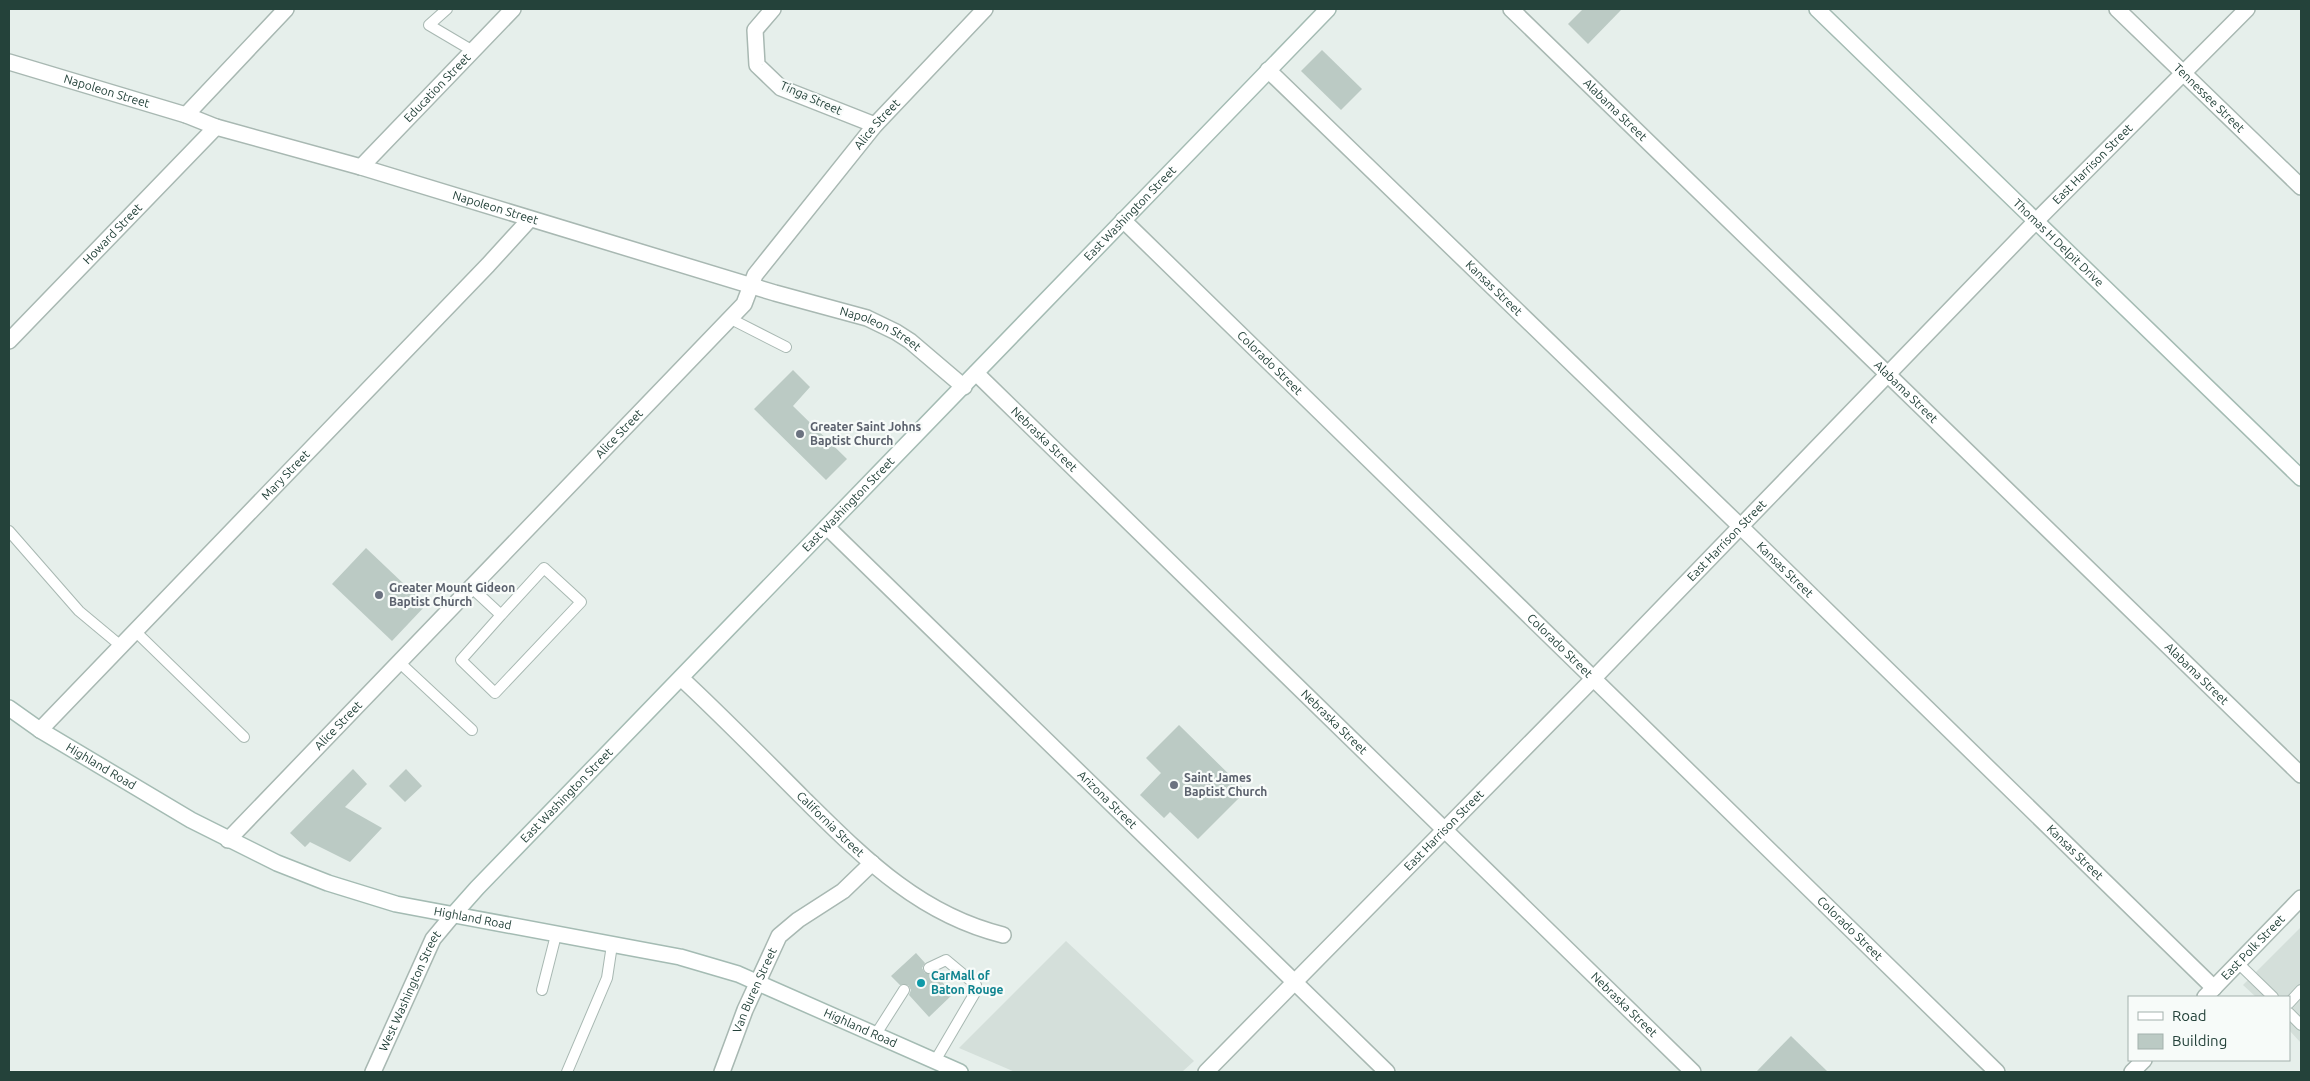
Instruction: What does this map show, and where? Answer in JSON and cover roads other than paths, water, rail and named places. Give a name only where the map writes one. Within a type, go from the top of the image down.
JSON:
[{"type":"street","points":[[186,115],[286,9]]},
{"type":"street","name":"Education Street","points":[[361,167],[513,9]]},
{"type":"street","name":"Tinga Street","points":[[773,9],[755,30],[757,65],[781,88],[875,125]]},
{"type":"street","name":"Alice Street","points":[[228,840],[744,304],[755,275],[875,125],[985,9]]},
{"type":"street","name":"East Washington Street","points":[[453,915],[1328,9]]},
{"type":"street","name":"Alabama Street","points":[[1511,9],[2301,775]]},
{"type":"street","name":"Thomas H Delpit Drive","points":[[1817,9],[2301,478]]},
{"type":"street","name":"Tennessee Street","points":[[2117,9],[2301,187]]},
{"type":"street","name":"East Harrison Street","points":[[1206,1072],[1593,679],[2036,220],[2247,9]]},
{"type":"street","name":"Napoleon Street","points":[[9,62],[186,115],[216,126],[361,167],[751,285],[867,318],[910,341],[964,386]]},
{"type":"street","name":"Kansas Street","points":[[1268,70],[1740,526],[2210,992]]},
{"type":"street","name":"Howard Street","points":[[9,340],[216,126]]},
{"type":"street","name":"Mary Street","points":[[40,730],[488,265],[530,219]]},
{"type":"street","name":"Colorado Street","points":[[1123,220],[1997,1072]]},
{"type":"street","name":"Nebraska Street","points":[[976,373],[1693,1072]]},
{"type":"street","name":"Arizona Street","points":[[827,527],[1293,983],[1387,1072]]},
{"type":"street","name":"California Street","points":[[682,678],[891,881],[941,913],[975,928],[1003,935]]},
{"type":"street","name":"Highland Road","points":[[9,708],[40,730],[228,840],[334,886],[396,904],[709,964],[758,983],[960,1072]]},
{"type":"street","name":"Van Buren Street","points":[[722,1072],[779,936],[798,920],[843,892],[872,863]]},
{"type":"street","name":"East Polk Street","points":[[2210,992],[2301,899]]},
{"type":"street","name":"West Washington Street","points":[[373,1072],[433,940],[453,915]]},
{"type":"street","points":[[2132,1072],[2143,1061]]},
{"type":"lane","points":[[446,9],[430,25],[473,51]]},
{"type":"lane","points":[[731,318],[786,347]]},
{"type":"lane","points":[[9,532],[79,611],[121,646]]},
{"type":"lane","points":[[544,568],[581,602],[495,693],[461,660],[501,615],[544,568]]},
{"type":"lane","points":[[472,588],[501,615]]},
{"type":"lane","points":[[135,631],[244,737]]},
{"type":"lane","points":[[400,663],[472,730]]},
{"type":"lane","points":[[542,990],[556,935]]},
{"type":"lane","points":[[567,1072],[607,978],[612,945]]},
{"type":"lane","points":[[930,968],[946,960],[976,985],[976,991],[935,1061]]},
{"type":"lane","points":[[2238,963],[2271,996]]},
{"type":"lane","points":[[876,1034],[904,990]]},
{"type":"lane","points":[[2290,1002],[2301,990]]},
{"type":"lane","points":[[2290,1014],[2301,1026]]},
{"type":"place","name":"Greater Saint Johns Baptist Church","points":[[800,434]]},
{"type":"place","name":"Greater Mount Gideon Baptist Church","points":[[379,595]]},
{"type":"place","name":"Saint James Baptist Church","points":[[1174,785]]},
{"type":"place","name":"CarMall of Baton Rouge","points":[[921,983]]}]
